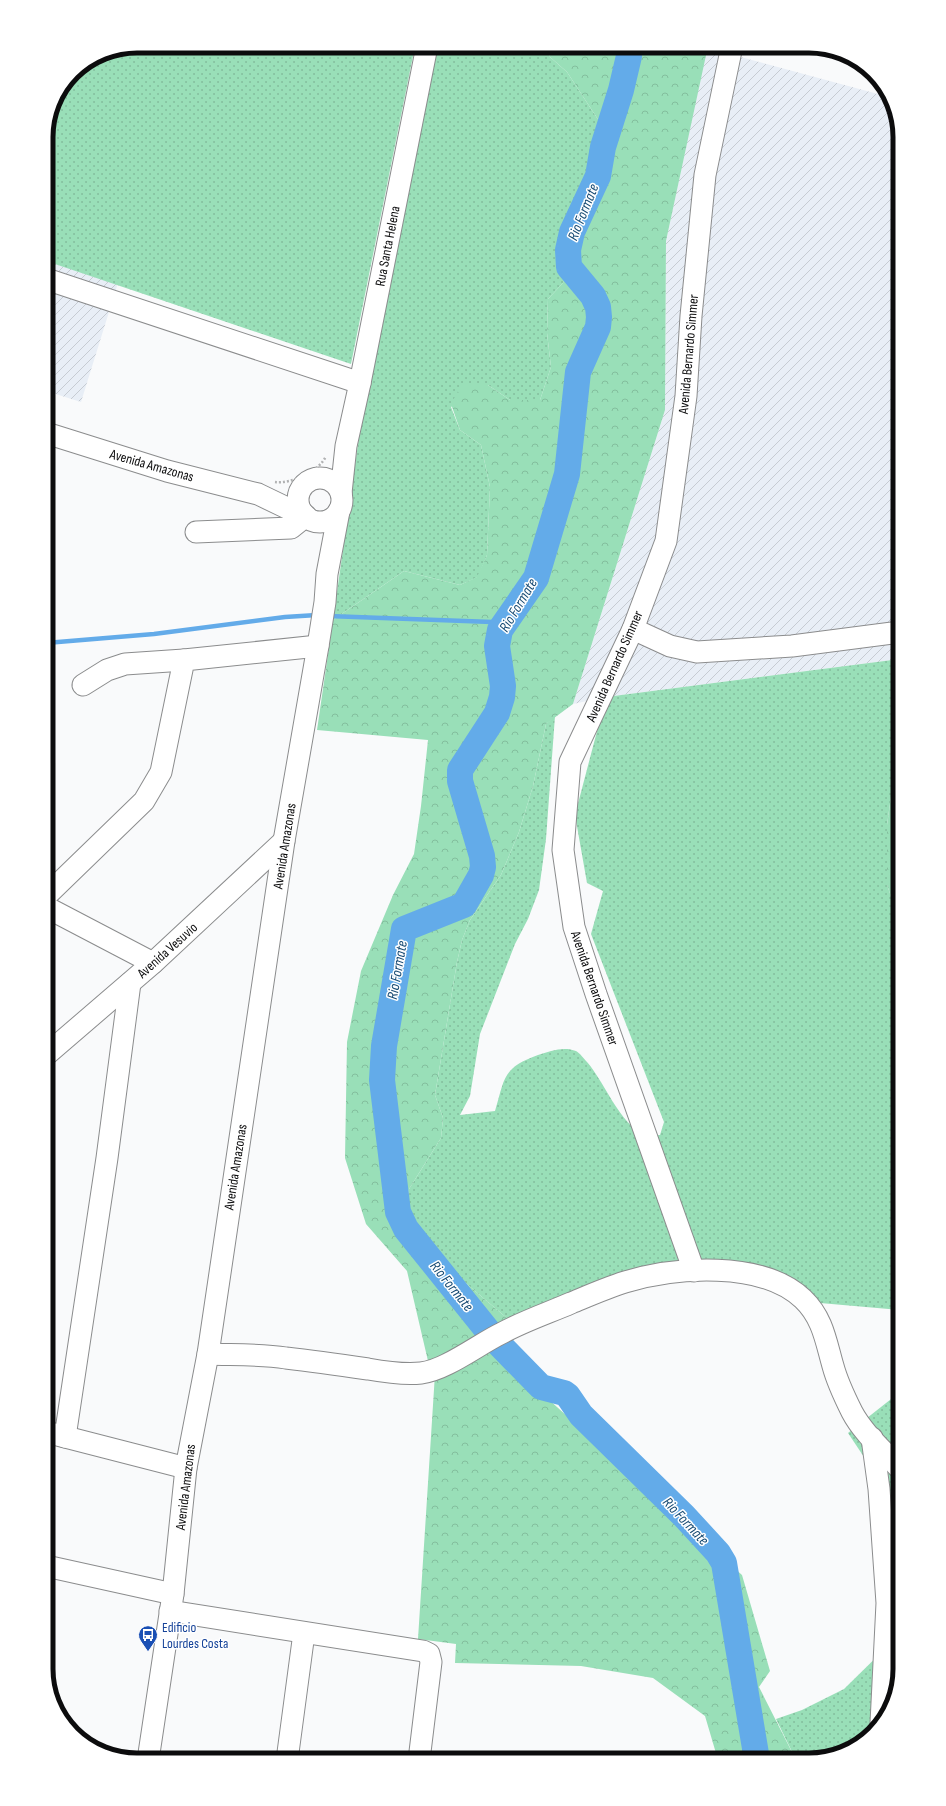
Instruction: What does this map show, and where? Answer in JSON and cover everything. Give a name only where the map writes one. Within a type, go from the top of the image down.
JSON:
[{"type":"street","name":"Rua Santa Helena","points":[[312,482],[337,449],[360,383],[426,53]]},
{"type":"street","name":"Avenida Bernardo Simmer","points":[[694,1271],[596,994],[574,927],[563,850],[570,762],[633,629],[666,541],[686,396],[691,316],[705,175],[731,53]]},
{"type":"street","points":[[53,281],[360,383]]},
{"type":"street","name":"Avenida Amazonas","points":[[53,435],[167,471],[290,492],[312,482]]},
{"type":"street","name":"Rua Santa Helena","points":[[337,449],[340,502]]},
{"type":"street","points":[[312,482],[333,482],[340,502],[333,517],[326,521],[317,521],[306,516],[298,499],[312,482]]},
{"type":"street","name":"Avenida Amazonas","points":[[265,488],[287,508],[306,516],[320,546],[327,574]]},
{"type":"street","name":"Avenida Amazonas","points":[[149,1753],[171,1603],[186,1468],[208,1354],[284,841],[324,611],[327,574],[340,502]]},
{"type":"street","points":[[196,532],[291,528],[306,516]]},
{"type":"street","points":[[633,629],[670,646],[697,652],[792,646],[893,633]]},
{"type":"street","points":[[83,685],[107,670],[125,664],[184,660],[318,646]]},
{"type":"street","points":[[53,889],[144,801],[161,772],[184,660]]},
{"type":"street","name":"Avenida Vesuvio","points":[[53,1049],[153,963],[284,841]]},
{"type":"street","points":[[53,911],[153,963]]},
{"type":"street","points":[[130,983],[106,1165],[56,1435],[186,1468]]},
{"type":"street","points":[[208,1354],[283,1357],[388,1372],[420,1373],[435,1370],[515,1326],[625,1282],[659,1275],[694,1271],[729,1271],[760,1277],[786,1287],[803,1299],[818,1317],[826,1337],[833,1368],[854,1414],[872,1438],[893,1461]]},
{"type":"street","points":[[872,1438],[893,1596]]},
{"type":"street","points":[[53,1574],[171,1603],[304,1633],[423,1651],[429,1654],[431,1662],[420,1753]]},
{"type":"street","points":[[883,1709],[893,1613]]},
{"type":"street","points":[[288,1753],[304,1633]]},
{"type":"path","points":[[265,488],[280,482],[298,479],[337,449]]},
{"type":"shaded area","points":[[706,53],[726,53],[882,95],[890,115],[893,137],[893,660],[606,697],[573,704],[665,410],[666,241]]},
{"type":"shaded area","points":[[53,263],[118,283],[81,402],[53,393]]},
{"type":"green space","points":[[137,53],[414,53],[351,364],[53,263],[53,132],[59,105],[67,90],[82,74],[90,67],[110,57]]},
{"type":"green space","points":[[436,53],[549,53],[550,57],[567,72],[601,124],[606,179],[598,203],[585,231],[576,265],[562,284],[548,299],[547,333],[551,367],[540,400],[510,400],[488,385],[451,407],[460,430],[481,445],[490,487],[487,555],[478,577],[460,585],[404,571],[333,620],[360,430]]},
{"type":"green space","points":[[549,53],[706,53],[666,241],[665,410],[573,704],[546,724],[533,786],[519,832],[501,875],[470,920],[462,940],[435,1095],[443,1118],[441,1138],[409,1189],[404,1222],[421,1245],[508,1319],[481,1338],[742,1575],[770,1671],[759,1687],[792,1753],[716,1753],[705,1716],[653,1678],[581,1666],[455,1663],[456,1644],[418,1639],[436,1358],[428,1361],[407,1271],[366,1224],[345,1158],[347,1042],[361,971],[393,895],[414,854],[428,740],[317,730],[333,620],[404,571],[460,585],[477,577],[487,555],[490,487],[481,445],[460,430],[451,404],[462,384],[488,385],[510,400],[540,400],[551,367],[547,333],[548,299],[562,284],[576,265],[585,231],[598,203],[606,179],[601,124],[567,72],[550,57]]},
{"type":"green space","points":[[893,660],[893,782],[887,825],[887,885],[893,902],[893,1309],[820,1303],[771,1274],[716,1259],[655,1265],[508,1319],[421,1245],[404,1222],[409,1189],[441,1138],[443,1118],[435,1095],[462,940],[470,920],[501,875],[519,832],[533,786],[546,724],[555,716],[546,839],[539,890],[528,919],[515,944],[480,1034],[470,1096],[460,1115],[495,1111],[504,1082],[511,1070],[526,1060],[538,1055],[567,1049],[576,1051],[587,1062],[620,1113],[636,1130],[645,1135],[660,1135],[664,1122],[591,934],[603,891],[587,883],[575,815],[606,697]]},
{"type":"green space","points":[[893,782],[893,902],[887,885],[887,825]]},
{"type":"green space","points":[[893,1398],[893,1500],[848,1433]]},
{"type":"green space","points":[[893,1641],[893,1669],[890,1691],[887,1701],[879,1716],[872,1724],[860,1736],[836,1749],[814,1753],[793,1753],[776,1719],[802,1710],[844,1689]]},
{"type":"waterway","name":"Rio Formate","points":[[629,53],[621,90],[603,147],[598,176],[572,232],[568,250],[569,267],[593,296],[598,307],[599,317],[598,327],[578,372],[567,474],[536,578],[500,630],[497,646],[503,686],[502,697],[497,713],[460,770],[460,781],[482,856],[483,867],[481,875],[464,905],[404,929],[384,1046],[382,1080],[398,1212],[406,1229],[496,1341],[541,1387],[564,1393],[568,1396],[581,1415],[684,1516],[718,1553],[724,1563],[756,1753]]},
{"type":"waterway","points":[[53,642],[154,634],[285,617],[317,615]]},
{"type":"waterway","points":[[328,616],[492,622],[501,628]]},
{"type":"place","name":"Edificio Lourdes Costa","points":[[148,1652]]}]
